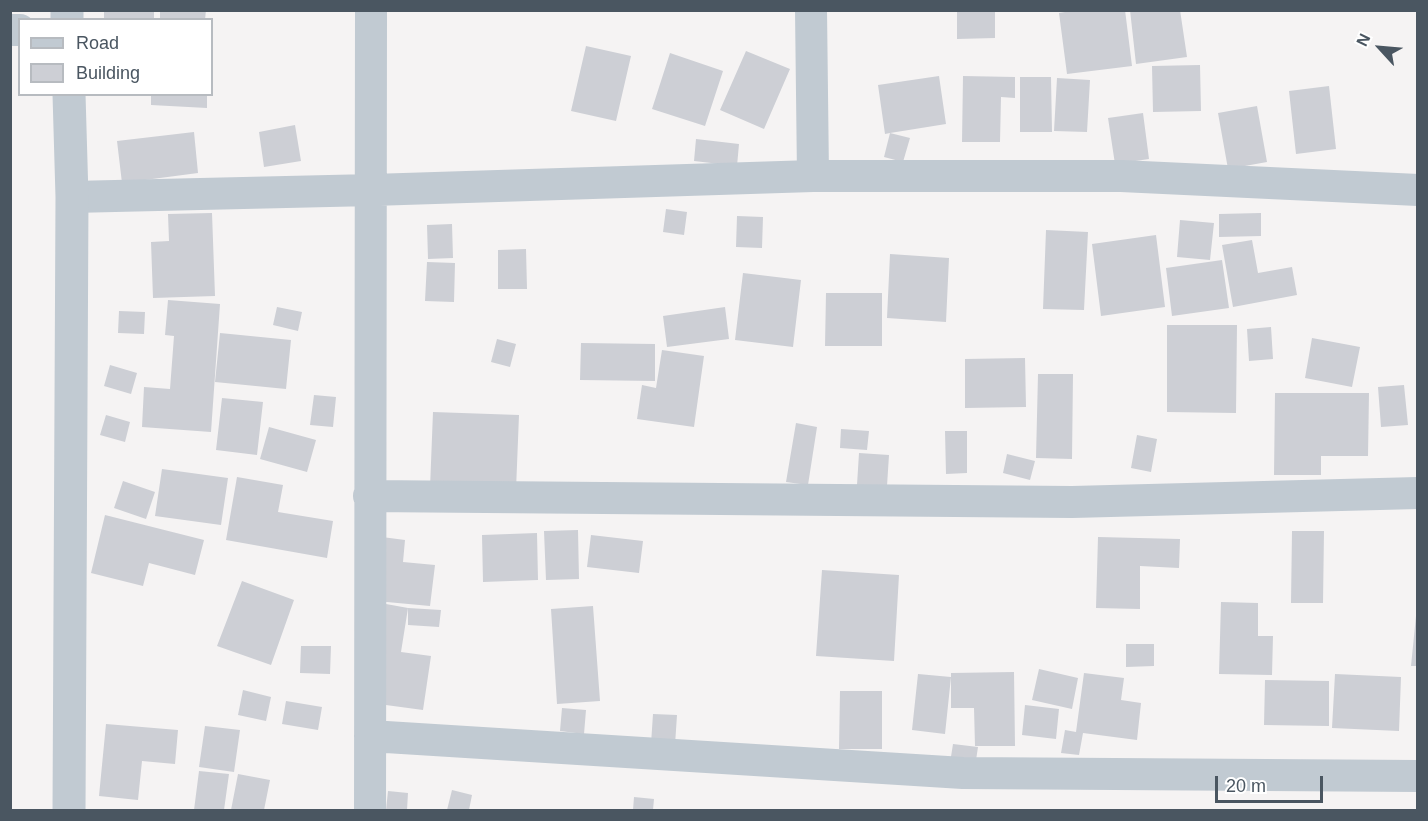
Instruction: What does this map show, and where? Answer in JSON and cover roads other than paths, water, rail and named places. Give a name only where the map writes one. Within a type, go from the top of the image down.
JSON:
[{"type":"street","points":[[370,810],[371,10]]},
{"type":"street","points":[[811,10],[813,176]]},
{"type":"street","points":[[69,96],[72,197],[69,810]]},
{"type":"street","points":[[72,197],[813,176],[1121,176],[1418,190]]},
{"type":"street","points":[[369,496],[1072,502],[1418,493]]},
{"type":"street","points":[[370,736],[963,773],[1418,776]]}]
